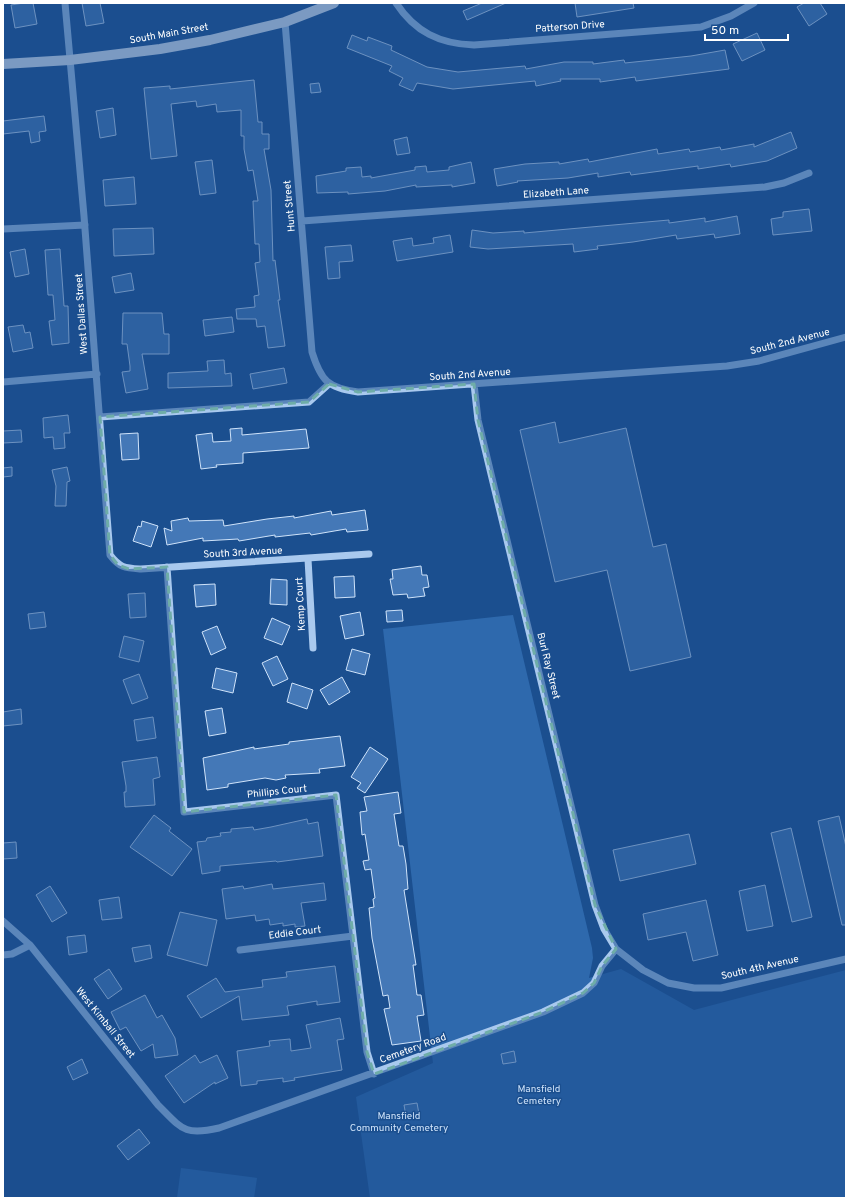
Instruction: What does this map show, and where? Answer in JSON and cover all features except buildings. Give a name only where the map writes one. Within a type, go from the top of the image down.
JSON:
[{"type":"main road","name":"South Main Street","points":[[3,64],[70,60],[160,49],[210,40],[285,22],[334,3]]},
{"type":"street","name":"West Dallas Street","points":[[65,3],[85,225],[108,539],[110,555],[118,565]]},
{"type":"street","name":"Patterson Drive","points":[[396,3],[409,19],[428,34],[452,44],[474,46],[701,27],[732,16],[754,3]]},
{"type":"street","name":"Hunt Street","points":[[285,22],[312,352],[318,371],[329,384]]},
{"type":"street","name":"Elizabeth Lane","points":[[302,221],[765,187],[784,183],[809,173]]},
{"type":"street","points":[[3,229],[85,225]]},
{"type":"street","name":"South 2nd Avenue","points":[[329,384],[343,390],[358,392],[727,366],[759,361],[846,337]]},
{"type":"street","points":[[3,382],[96,374]]},
{"type":"street","points":[[100,417],[310,402],[329,384]]},
{"type":"street","name":"Burl Ray Street","points":[[474,384],[478,420],[595,905],[604,929],[616,949]]},
{"type":"street","name":"South 3rd Avenue","points":[[118,565],[129,568],[166,567],[369,554]]},
{"type":"street","name":"Kemp Court","points":[[308,559],[313,648]]},
{"type":"street","name":"Phillips Court","points":[[166,567],[184,812],[336,795],[367,1052],[374,1074]]},
{"type":"street","name":"West Kimball Street","points":[[3,921],[30,945],[158,1105],[178,1124],[189,1132],[195,1132]]},
{"type":"street","name":"Eddie Court","points":[[240,950],[353,936]]},
{"type":"street","points":[[3,954],[12,954],[30,945]]},
{"type":"street","name":"South 4th Avenue","points":[[616,949],[643,970],[668,983],[694,988],[721,988],[846,959]]},
{"type":"street","name":"Cemetery Road","points":[[195,1132],[219,1128],[374,1074],[544,1012],[583,993],[594,983],[602,966],[616,949]]},
{"type":"highlighted area","points":[[329,384],[358,392],[474,384],[478,420],[595,905],[616,949],[602,966],[594,983],[583,993],[543,1012],[374,1074],[367,1052],[336,795],[184,812],[167,567],[129,569],[118,565],[110,555],[108,539],[100,417],[309,402]]},
{"type":"green space","name":"Mansfield Cemetery","points":[[513,615],[592,948],[593,958],[589,978],[621,969],[694,1010],[846,970],[846,1198],[370,1198],[356,1097],[433,1063],[383,629]]},
{"type":"green space","points":[[181,1168],[257,1178],[254,1198],[177,1198]]},
{"type":"park label","name":"Mansfield Community Cemetery","points":[[399,1122]]}]
